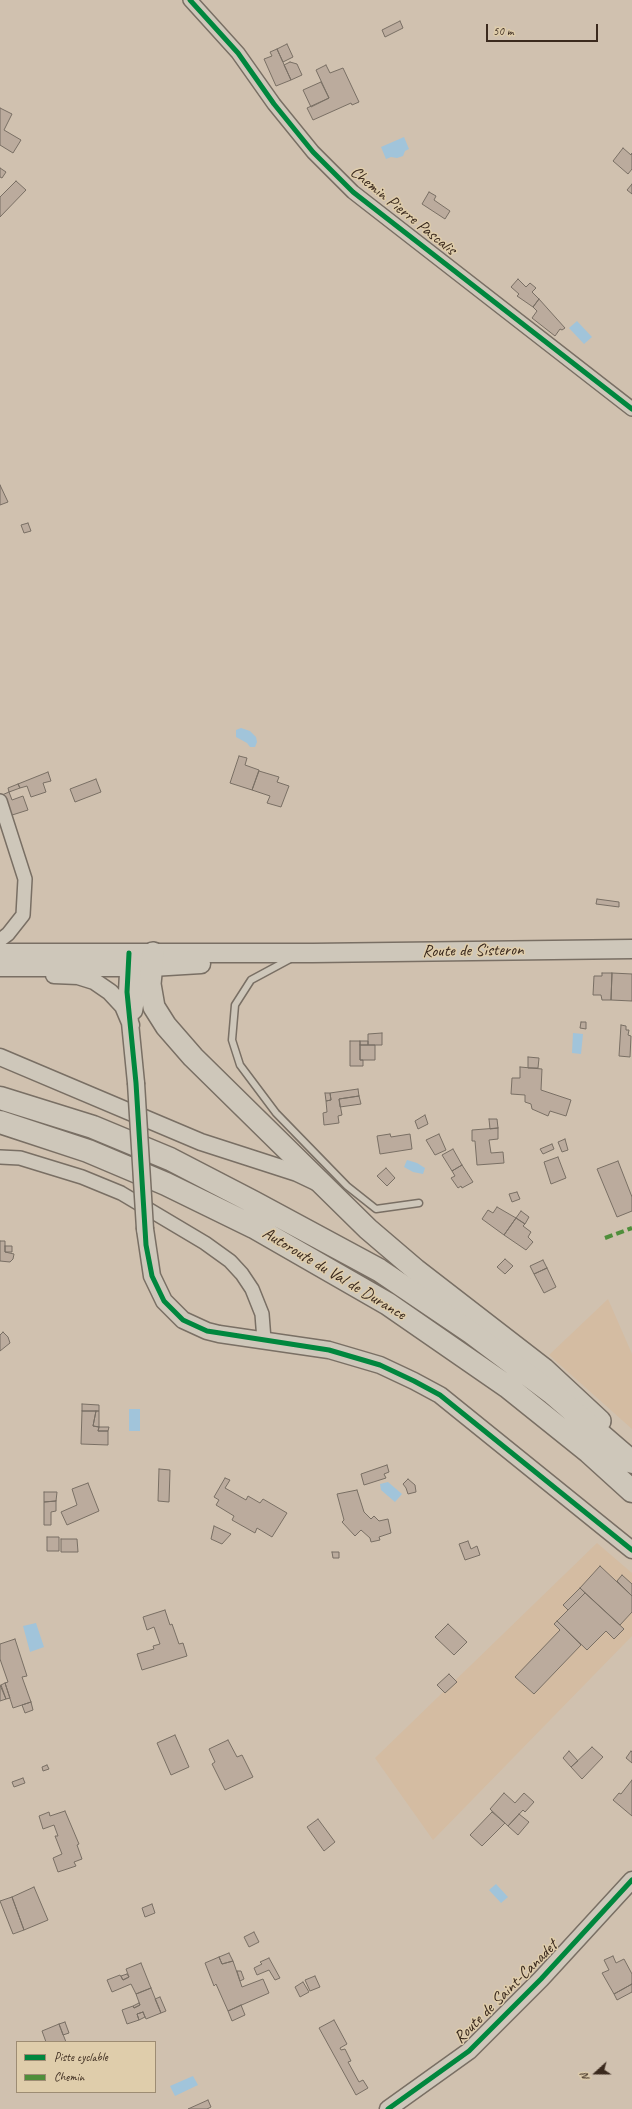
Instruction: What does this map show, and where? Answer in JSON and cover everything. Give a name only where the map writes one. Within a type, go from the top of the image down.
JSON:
[{"type":"highway","points":[[141,960],[158,1016],[193,1057],[324,1187],[416,1270],[544,1369],[632,1451]]},
{"type":"highway","name":"Autoroute du Val de Durance","points":[[0,1098],[93,1127],[170,1159],[379,1270],[472,1333],[546,1389],[632,1462]]},
{"type":"highway","name":"Autoroute du Val de Durance","points":[[0,1122],[88,1151],[166,1184],[254,1227],[388,1304],[508,1387],[589,1452],[632,1491]]},
{"type":"main road","name":"Route de Sisteron","points":[[0,953],[141,960],[234,962],[305,954],[632,949]]},
{"type":"main road","name":"Route de Sisteron","points":[[0,967],[141,960]]},
{"type":"street","name":"Chemin Pierre Pascalis","points":[[190,0],[238,53],[274,104],[313,152],[352,192],[632,409]]},
{"type":"street","points":[[0,801],[25,879],[23,915],[8,934],[0,940]]},
{"type":"street","points":[[141,960],[131,1025],[145,1229],[152,1276],[164,1301],[183,1320],[207,1331],[330,1350],[380,1365],[414,1381],[445,1400],[632,1550]]},
{"type":"street","points":[[0,975],[78,976],[94,981],[110,992],[123,1006],[131,1025]]},
{"type":"street","points":[[0,1057],[201,1142],[297,1173],[324,1187]]},
{"type":"street","points":[[0,1157],[20,1158],[34,1162],[82,1177],[121,1193],[205,1243],[230,1261],[252,1289],[262,1314],[264,1340]]},
{"type":"street","name":"Route de Saint-Canadet","points":[[388,2109],[469,2051],[541,1979],[632,1880]]},
{"type":"lane","points":[[305,954],[251,980],[235,1005],[232,1040],[240,1065],[276,1113],[347,1186],[370,1205],[376,1209],[419,1203]]},
{"type":"shaded area","points":[[608,1299],[632,1354],[632,1429],[549,1355]]},
{"type":"shaded area","points":[[597,1543],[632,1573],[632,1636],[433,1840],[375,1758]]},
{"type":"water","points":[[404,137],[409,149],[405,151],[403,156],[386,159],[381,147]]},
{"type":"water","points":[[577,321],[592,337],[584,344],[569,328]]},
{"type":"water","points":[[241,728],[250,731],[256,737],[257,742],[255,747],[250,747],[247,743],[236,737],[236,730]]},
{"type":"water","points":[[573,1033],[583,1034],[581,1054],[572,1053]]},
{"type":"water","points":[[407,1160],[417,1163],[425,1168],[423,1174],[413,1172],[404,1167]]},
{"type":"water","points":[[129,1409],[140,1409],[140,1431],[129,1431]]},
{"type":"water","points":[[388,1482],[402,1494],[395,1502],[381,1490],[380,1484]]},
{"type":"water","points":[[36,1623],[44,1647],[30,1652],[23,1626]]},
{"type":"water","points":[[496,1884],[508,1897],[501,1903],[489,1890]]},
{"type":"water","points":[[193,2076],[198,2085],[175,2096],[170,2086]]},
{"type":"building","points":[[400,21],[403,28],[385,37],[382,30]]},
{"type":"building","points":[[287,44],[293,57],[283,62],[277,49]]},
{"type":"building","points":[[277,49],[291,80],[276,86],[264,59],[272,56],[270,52]]},
{"type":"building","points":[[290,62],[297,64],[302,75],[291,80],[284,65]]},
{"type":"building","points":[[326,65],[330,73],[343,68],[359,102],[352,105],[351,103],[313,120],[307,108],[329,98],[316,70]]},
{"type":"building","points":[[321,82],[329,98],[311,107],[303,90]]},
{"type":"building","points":[[0,108],[12,114],[4,130],[21,140],[13,153],[0,145]]},
{"type":"building","points":[[623,148],[631,155],[632,153],[632,169],[628,174],[613,161]]},
{"type":"building","points":[[0,168],[6,172],[2,178],[0,177]]},
{"type":"building","points":[[16,181],[26,190],[0,217],[0,197]]},
{"type":"building","points":[[632,184],[632,194],[627,190]]},
{"type":"building","points":[[429,192],[436,196],[434,200],[450,211],[445,219],[422,204]]},
{"type":"building","points":[[518,279],[526,287],[530,283],[536,288],[532,292],[539,299],[533,307],[517,296],[519,294],[511,287]]},
{"type":"building","points":[[539,299],[565,328],[562,330],[560,329],[555,336],[532,318],[537,311],[533,307]]},
{"type":"building","points":[[0,485],[8,502],[0,505]]},
{"type":"building","points":[[28,523],[31,531],[24,533],[21,525]]},
{"type":"building","points":[[239,756],[247,758],[245,765],[259,770],[252,790],[230,783]]},
{"type":"building","points":[[259,771],[279,777],[277,782],[289,786],[281,807],[267,803],[270,796],[252,790]]},
{"type":"building","points":[[48,772],[51,781],[43,783],[46,792],[31,797],[27,786],[20,788],[18,784]]},
{"type":"building","points":[[96,779],[101,792],[75,802],[70,789]]},
{"type":"building","points":[[18,784],[20,788],[9,792],[8,788]]},
{"type":"building","points":[[9,792],[12,800],[23,796],[28,810],[9,816],[2,795]]},
{"type":"building","points":[[597,899],[619,902],[619,907],[596,904]]},
{"type":"building","points":[[602,973],[612,973],[611,1000],[602,1000],[601,995],[593,995],[594,976],[602,976]]},
{"type":"building","points":[[612,973],[632,974],[632,1001],[611,1000]]},
{"type":"building","points":[[581,1022],[586,1022],[586,1029],[580,1028]]},
{"type":"building","points":[[621,1025],[626,1026],[626,1030],[629,1030],[628,1035],[631,1036],[630,1057],[619,1056]]},
{"type":"building","points":[[382,1033],[382,1045],[368,1045],[368,1034]]},
{"type":"building","points":[[350,1041],[360,1041],[360,1060],[363,1060],[363,1066],[350,1066]]},
{"type":"building","points":[[360,1041],[368,1041],[368,1045],[360,1045]]},
{"type":"building","points":[[360,1045],[375,1045],[375,1060],[360,1060]]},
{"type":"building","points":[[528,1057],[539,1058],[538,1068],[528,1068]]},
{"type":"building","points":[[520,1067],[542,1069],[541,1090],[571,1100],[566,1116],[550,1111],[548,1116],[532,1109],[531,1104],[525,1102],[525,1095],[511,1094],[512,1078],[520,1078]]},
{"type":"building","points":[[358,1089],[359,1096],[339,1099],[342,1115],[338,1116],[339,1123],[324,1125],[323,1113],[327,1112],[326,1101],[331,1100],[330,1093]]},
{"type":"building","points":[[325,1093],[330,1093],[331,1100],[326,1101]]},
{"type":"building","points":[[359,1096],[361,1104],[340,1107],[339,1099]]},
{"type":"building","points":[[425,1115],[428,1124],[418,1129],[415,1121]]},
{"type":"building","points":[[489,1119],[497,1119],[498,1128],[490,1129]]},
{"type":"building","points":[[498,1128],[498,1139],[489,1140],[491,1153],[503,1152],[504,1163],[477,1165],[475,1141],[472,1141],[472,1130]]},
{"type":"building","points":[[390,1134],[391,1137],[410,1134],[412,1149],[380,1154],[377,1136]]},
{"type":"building","points":[[439,1134],[446,1150],[435,1155],[426,1140]]},
{"type":"building","points":[[565,1139],[568,1150],[562,1152],[558,1142]]},
{"type":"building","points":[[552,1144],[554,1149],[543,1154],[540,1149]]},
{"type":"building","points":[[453,1149],[462,1165],[452,1171],[442,1155]]},
{"type":"building","points":[[558,1157],[566,1178],[551,1184],[544,1162]]},
{"type":"building","points":[[618,1161],[632,1197],[632,1211],[617,1217],[597,1169]]},
{"type":"building","points":[[462,1165],[473,1182],[462,1188],[461,1186],[458,1188],[451,1178],[455,1176],[452,1171]]},
{"type":"building","points":[[386,1168],[395,1178],[387,1186],[377,1176]]},
{"type":"building","points":[[517,1192],[520,1199],[512,1202],[509,1194]]},
{"type":"building","points":[[497,1207],[516,1218],[504,1235],[482,1219],[488,1210],[493,1213]]},
{"type":"building","points":[[521,1211],[529,1217],[525,1224],[516,1218]]},
{"type":"building","points":[[516,1218],[525,1224],[523,1226],[531,1232],[528,1237],[533,1242],[526,1250],[504,1235]]},
{"type":"building","points":[[0,1241],[5,1241],[5,1252],[14,1254],[13,1259],[10,1262],[0,1261]]},
{"type":"building","points":[[5,1246],[12,1246],[12,1252],[5,1252]]},
{"type":"building","points":[[505,1259],[513,1266],[505,1274],[497,1267]]},
{"type":"building","points":[[543,1260],[547,1268],[534,1274],[530,1266]]},
{"type":"building","points":[[547,1268],[556,1287],[544,1293],[534,1274]]},
{"type":"building","points":[[3,1332],[8,1337],[10,1343],[0,1351],[0,1335]]},
{"type":"building","points":[[82,1404],[99,1405],[99,1411],[82,1411]]},
{"type":"building","points":[[82,1411],[96,1411],[93,1426],[99,1427],[98,1431],[108,1431],[108,1445],[81,1444]]},
{"type":"building","points":[[96,1411],[99,1411],[99,1427],[93,1426]]},
{"type":"building","points":[[99,1427],[109,1427],[108,1431],[98,1431]]},
{"type":"building","points":[[387,1465],[389,1472],[384,1474],[386,1478],[364,1485],[361,1474]]},
{"type":"building","points":[[159,1469],[170,1470],[169,1502],[158,1501]]},
{"type":"building","points":[[225,1478],[230,1480],[225,1488],[246,1500],[248,1496],[260,1503],[263,1499],[287,1513],[272,1537],[257,1528],[255,1533],[232,1520],[234,1516],[216,1505],[219,1500],[214,1497]]},
{"type":"building","points":[[408,1479],[415,1485],[416,1492],[408,1494],[403,1484]]},
{"type":"building","points":[[88,1483],[99,1511],[67,1525],[61,1512],[77,1505],[72,1489]]},
{"type":"building","points":[[357,1490],[364,1512],[371,1519],[374,1516],[379,1521],[388,1519],[391,1533],[379,1537],[380,1540],[371,1542],[370,1538],[361,1530],[355,1536],[342,1522],[344,1520],[337,1494]]},
{"type":"building","points":[[44,1492],[57,1492],[56,1501],[44,1502]]},
{"type":"building","points":[[56,1501],[56,1511],[51,1512],[51,1525],[44,1525],[44,1502]]},
{"type":"building","points":[[214,1526],[231,1534],[222,1544],[211,1539]]},
{"type":"building","points":[[47,1537],[59,1537],[59,1551],[47,1551]]},
{"type":"building","points":[[61,1539],[77,1539],[78,1552],[61,1552]]},
{"type":"building","points":[[468,1541],[471,1549],[477,1546],[480,1555],[465,1560],[459,1544]]},
{"type":"building","points":[[332,1552],[339,1552],[339,1558],[333,1558]]},
{"type":"building","points":[[600,1566],[632,1596],[632,1612],[620,1625],[580,1588]]},
{"type":"building","points":[[622,1575],[632,1584],[632,1596],[617,1581]]},
{"type":"building","points":[[580,1588],[585,1593],[568,1610],[563,1605]]},
{"type":"building","points":[[585,1593],[624,1629],[614,1639],[606,1631],[587,1650],[557,1621]]},
{"type":"building","points":[[165,1610],[179,1644],[183,1643],[187,1656],[142,1670],[137,1654],[154,1649],[153,1646],[160,1644],[154,1627],[147,1630],[143,1617]]},
{"type":"building","points":[[557,1621],[581,1645],[534,1694],[515,1677],[560,1630],[554,1624]]},
{"type":"building","points":[[448,1624],[467,1642],[454,1655],[435,1637]]},
{"type":"building","points":[[15,1639],[27,1676],[22,1677],[31,1702],[13,1708],[5,1683],[8,1682],[0,1659],[0,1644]]},
{"type":"building","points":[[449,1674],[457,1682],[445,1693],[437,1685]]},
{"type":"building","points":[[5,1683],[10,1698],[6,1699],[1,1685]]},
{"type":"building","points":[[0,1685],[6,1699],[0,1701]]},
{"type":"building","points":[[31,1702],[33,1710],[25,1713],[22,1705]]},
{"type":"building","points":[[175,1735],[189,1767],[171,1775],[157,1743]]},
{"type":"building","points":[[228,1740],[237,1757],[242,1755],[253,1777],[225,1790],[212,1764],[215,1762],[209,1749]]},
{"type":"building","points":[[592,1747],[603,1757],[582,1779],[571,1767]]},
{"type":"building","points":[[569,1751],[578,1761],[571,1767],[563,1758]]},
{"type":"building","points":[[631,1751],[632,1752],[632,1763],[626,1758]]},
{"type":"building","points":[[47,1765],[49,1769],[43,1771],[42,1767]]},
{"type":"building","points":[[23,1778],[25,1783],[14,1787],[12,1782]]},
{"type":"building","points":[[632,1780],[632,1816],[613,1800],[619,1793],[621,1794]]},
{"type":"building","points":[[504,1793],[515,1803],[524,1793],[534,1802],[525,1812],[523,1810],[508,1826],[490,1809]]},
{"type":"building","points":[[65,1811],[79,1844],[77,1845],[82,1859],[74,1862],[76,1866],[58,1872],[53,1858],[62,1854],[55,1836],[58,1836],[54,1825],[43,1829],[39,1816],[49,1812],[50,1816]]},
{"type":"building","points":[[492,1812],[505,1823],[482,1846],[470,1835]]},
{"type":"building","points":[[519,1814],[529,1822],[518,1835],[508,1826]]},
{"type":"building","points":[[318,1819],[335,1842],[324,1851],[307,1827]]},
{"type":"building","points":[[34,1887],[48,1920],[24,1930],[12,1897]]},
{"type":"building","points":[[12,1897],[24,1930],[13,1934],[0,1901]]},
{"type":"building","points":[[152,1904],[155,1913],[145,1917],[142,1908]]},
{"type":"building","points":[[254,1932],[259,1942],[249,1947],[244,1937]]},
{"type":"building","points":[[229,1953],[233,1961],[222,1964],[219,1957]]},
{"type":"building","points":[[613,1956],[616,1963],[624,1959],[632,1974],[632,1984],[614,1994],[602,1973],[609,1970],[604,1960]]},
{"type":"building","points":[[219,1957],[222,1964],[233,1961],[242,1987],[263,1979],[269,1993],[228,2011],[216,1984],[214,1986],[205,1963]]},
{"type":"building","points":[[269,1958],[280,1978],[275,1980],[269,1970],[257,1975],[254,1968],[262,1964],[260,1962]]},
{"type":"building","points":[[141,1963],[151,1988],[136,1994],[131,1984],[112,1992],[107,1980],[120,1975],[123,1980],[129,1977],[126,1969]]},
{"type":"building","points":[[237,1971],[241,1971],[244,1979],[240,1981]]},
{"type":"building","points":[[127,1974],[129,1977],[123,1980],[121,1976]]},
{"type":"building","points":[[315,1976],[320,1987],[310,1991],[305,1980]]},
{"type":"building","points":[[303,1982],[309,1992],[300,1997],[295,1987]]},
{"type":"building","points":[[632,1984],[632,1992],[617,2000],[614,1994]]},
{"type":"building","points":[[151,1988],[161,2013],[146,2019],[143,2012],[137,2014],[139,2020],[127,2024],[122,2010],[133,2006],[134,2008],[140,2005],[136,1994]]},
{"type":"building","points":[[160,1997],[166,2011],[161,2013],[155,1999]]},
{"type":"building","points":[[139,2003],[140,2005],[134,2008],[133,2006]]},
{"type":"building","points":[[241,2005],[245,2015],[232,2021],[228,2011]]},
{"type":"building","points":[[143,2012],[145,2017],[139,2020],[137,2014]]},
{"type":"building","points":[[334,2020],[347,2044],[340,2048],[341,2050],[345,2049],[351,2061],[348,2062],[359,2082],[363,2080],[368,2088],[356,2095],[319,2028]]},
{"type":"building","points":[[65,2022],[69,2033],[63,2035],[59,2024]]},
{"type":"building","points":[[59,2024],[66,2041],[46,2041],[42,2031]]},
{"type":"building","points":[[208,2100],[211,2107],[207,2109],[188,2109]]},
{"type":"marked path","points":[[605,1238],[632,1228]]},
{"type":"cycle path","points":[[190,0],[238,53],[274,104],[313,152],[353,192],[632,409]]},
{"type":"cycle path","points":[[129,953],[127,992],[136,1083],[146,1245],[152,1276],[164,1301],[183,1320],[207,1331],[329,1350],[380,1365],[414,1381],[440,1395],[632,1550]]},
{"type":"cycle path","points":[[388,2109],[469,2051],[541,1979],[632,1880]]}]
